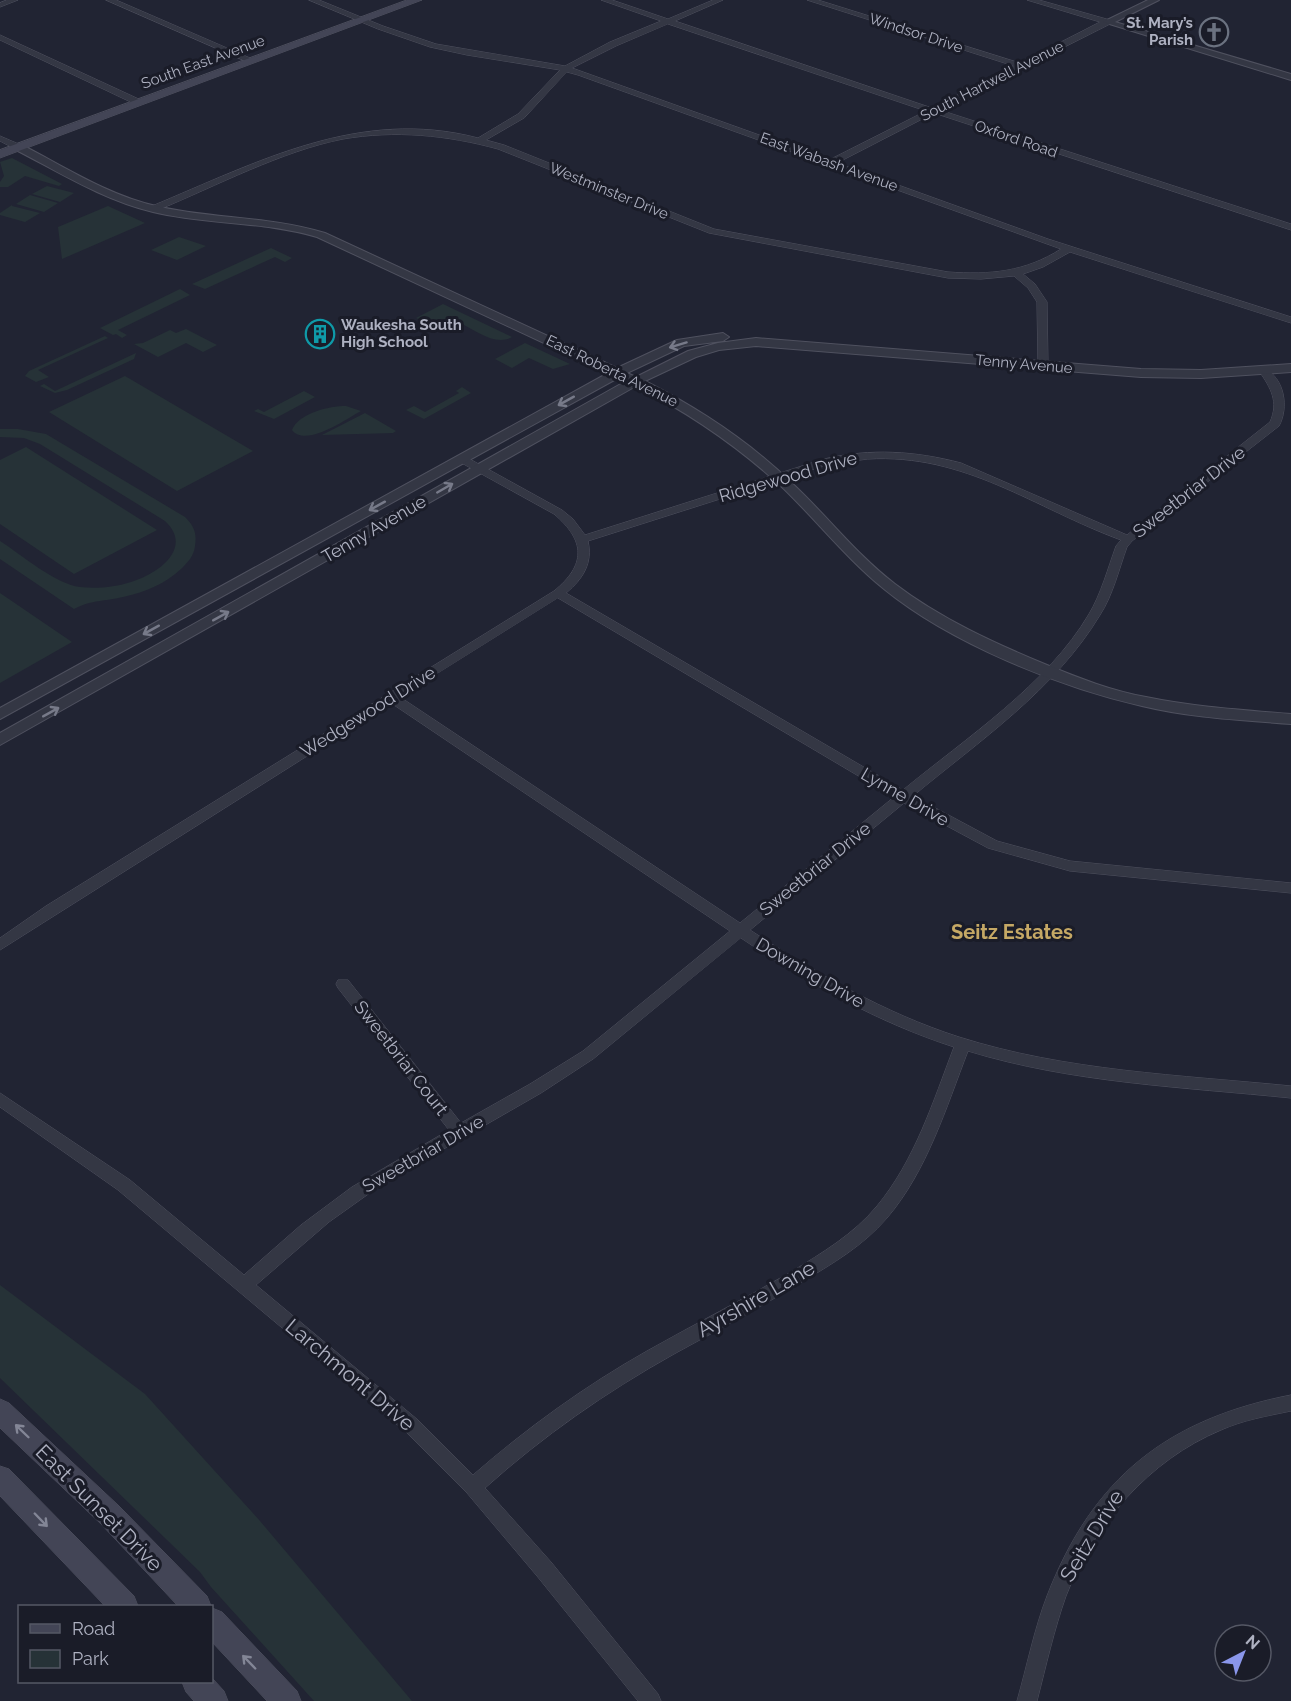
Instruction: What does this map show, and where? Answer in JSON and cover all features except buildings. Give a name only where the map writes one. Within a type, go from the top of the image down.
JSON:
[{"type":"main road","name":"South East Avenue","points":[[0,154],[417,0]]},
{"type":"main road","name":"East Sunset Drive","points":[[0,1411],[110,1515],[196,1605]]},
{"type":"main road","points":[[0,1479],[123,1605]]},
{"type":"main road","points":[[213,1623],[287,1701]]},
{"type":"main road","points":[[197,1683],[214,1701]]},
{"type":"street","points":[[0,5],[14,0]]},
{"type":"street","points":[[110,0],[253,61]]},
{"type":"street","name":"East Wabash Avenue","points":[[313,0],[443,48],[567,68],[1068,249],[1291,320]]},
{"type":"street","name":"Oxford Road","points":[[606,0],[932,111],[1291,227]]},
{"type":"street","points":[[479,141],[520,116],[544,88],[567,68],[593,53],[719,0]]},
{"type":"street","name":"Windsor Drive","points":[[811,0],[1021,66]]},
{"type":"street","points":[[1031,0],[1291,77]]},
{"type":"street","name":"South Hartwell Avenue","points":[[830,163],[1107,22],[1155,0]]},
{"type":"street","points":[[0,37],[140,102]]},
{"type":"street","name":"Westminster Drive","points":[[155,208],[294,150],[328,140],[405,132],[446,134],[479,141],[712,231],[948,275],[981,277],[1016,273],[1048,263],[1068,249]]},
{"type":"street","points":[[0,138],[18,147]]},
{"type":"street","name":"East Roberta Avenue","points":[[18,147],[118,197],[155,208],[268,221],[308,230],[637,382],[686,407],[720,430],[778,477],[850,552],[890,587],[937,618],[986,645],[1050,673],[1144,702],[1202,711],[1291,719]]},
{"type":"street","points":[[1016,273],[1032,286],[1042,303],[1043,365]]},
{"type":"street","name":"Tenny Avenue","points":[[0,714],[617,373],[681,343],[725,337],[756,342],[1170,375],[1291,368]]},
{"type":"street","name":"Tenny Avenue","points":[[0,741],[637,382],[692,354],[718,347],[756,342]]},
{"type":"street","name":"Sweetbriar Drive","points":[[243,1286],[281,1251],[345,1201],[459,1131],[518,1101],[588,1055],[1012,708],[1050,673],[1096,614],[1122,546],[1128,539],[1275,424],[1281,408],[1281,398],[1264,371]]},
{"type":"street","name":"Ridgewood Drive","points":[[582,539],[828,461],[855,456],[896,454],[933,459],[966,469],[1128,539]]},
{"type":"street","points":[[462,459],[564,516],[580,533],[582,539]]},
{"type":"street","name":"Wedgewood Drive","points":[[0,945],[558,593],[572,581],[583,565],[585,552],[582,539]]},
{"type":"street","name":"Lynne Drive","points":[[558,593],[975,837],[1010,851],[1052,863],[1104,871],[1291,888]]},
{"type":"street","name":"Downing Drive","points":[[391,697],[797,968],[852,1000],[910,1026],[1010,1057],[1066,1068],[1291,1092]]},
{"type":"street","name":"Sweetbriar Court","points":[[343,984],[459,1131]]},
{"type":"street","name":"Ayrshire Lane","points":[[473,1487],[513,1451],[585,1399],[650,1359],[839,1251],[868,1227],[894,1196],[915,1162],[963,1044]]},
{"type":"street","name":"Larchmont Drive","points":[[0,1099],[124,1185],[412,1426],[473,1487],[544,1569],[651,1701]]},
{"type":"street","name":"Seitz Drive","points":[[1027,1701],[1061,1584],[1099,1516],[1124,1484],[1156,1456],[1218,1422],[1291,1403]]},
{"type":"green space","points":[[12,158],[62,184],[59,186],[25,176],[8,187],[0,187],[4,176],[0,162]]},
{"type":"green space","points":[[47,186],[74,193],[60,202],[32,194]]},
{"type":"green space","points":[[30,195],[58,203],[44,212],[16,204]]},
{"type":"green space","points":[[12,205],[40,213],[25,222],[0,215]]},
{"type":"green space","points":[[108,206],[145,223],[62,259],[58,227]]},
{"type":"green space","points":[[179,237],[206,246],[177,260],[151,250]]},
{"type":"green space","points":[[271,248],[292,258],[285,262],[275,257],[205,289],[192,284]]},
{"type":"green space","points":[[180,289],[190,295],[118,330],[127,335],[122,338],[100,328]]},
{"type":"green space","points":[[443,304],[512,337],[506,340],[492,339],[460,323],[444,331],[416,318]]},
{"type":"green space","points":[[186,329],[217,345],[203,352],[186,343],[158,357],[134,344],[143,343],[170,330],[176,333]]},
{"type":"green space","points":[[105,336],[108,338],[38,370],[49,377],[36,382],[25,376],[29,371]]},
{"type":"green space","points":[[525,343],[570,364],[553,369],[529,358],[512,368],[495,359]]},
{"type":"green space","points":[[136,353],[134,359],[67,390],[55,393],[40,386],[44,384],[55,391]]},
{"type":"green space","points":[[125,376],[253,451],[177,491],[49,412]]},
{"type":"green space","points":[[462,387],[471,393],[424,419],[406,410],[414,406],[425,412],[459,393],[456,391]]},
{"type":"green space","points":[[304,391],[315,397],[274,419],[254,411],[258,409],[264,412]]},
{"type":"green space","points":[[346,406],[361,411],[316,434],[298,435],[292,430],[301,419],[308,415],[331,407]]},
{"type":"green space","points":[[365,413],[396,431],[393,433],[322,435]]},
{"type":"green space","points":[[0,429],[18,429],[46,434],[185,517],[193,527],[196,541],[190,559],[175,574],[154,587],[74,609],[0,559],[0,541],[60,581],[80,587],[106,587],[131,582],[152,573],[169,559],[176,541],[173,531],[165,521],[40,444],[24,438],[0,437]]},
{"type":"green space","points":[[26,447],[157,530],[74,574],[0,524],[0,460]]},
{"type":"green space","points":[[0,593],[72,642],[0,683]]},
{"type":"green space","points":[[0,1285],[145,1394],[260,1521],[412,1701],[314,1701],[200,1572],[0,1378]]},
{"type":"place","name":"St. Mary’s Parish","points":[[1214,32]]},
{"type":"place","name":"Waukesha South High School","points":[[320,334]]},
{"type":"district","name":"Seitz Estates","points":[[1012,932]]}]
